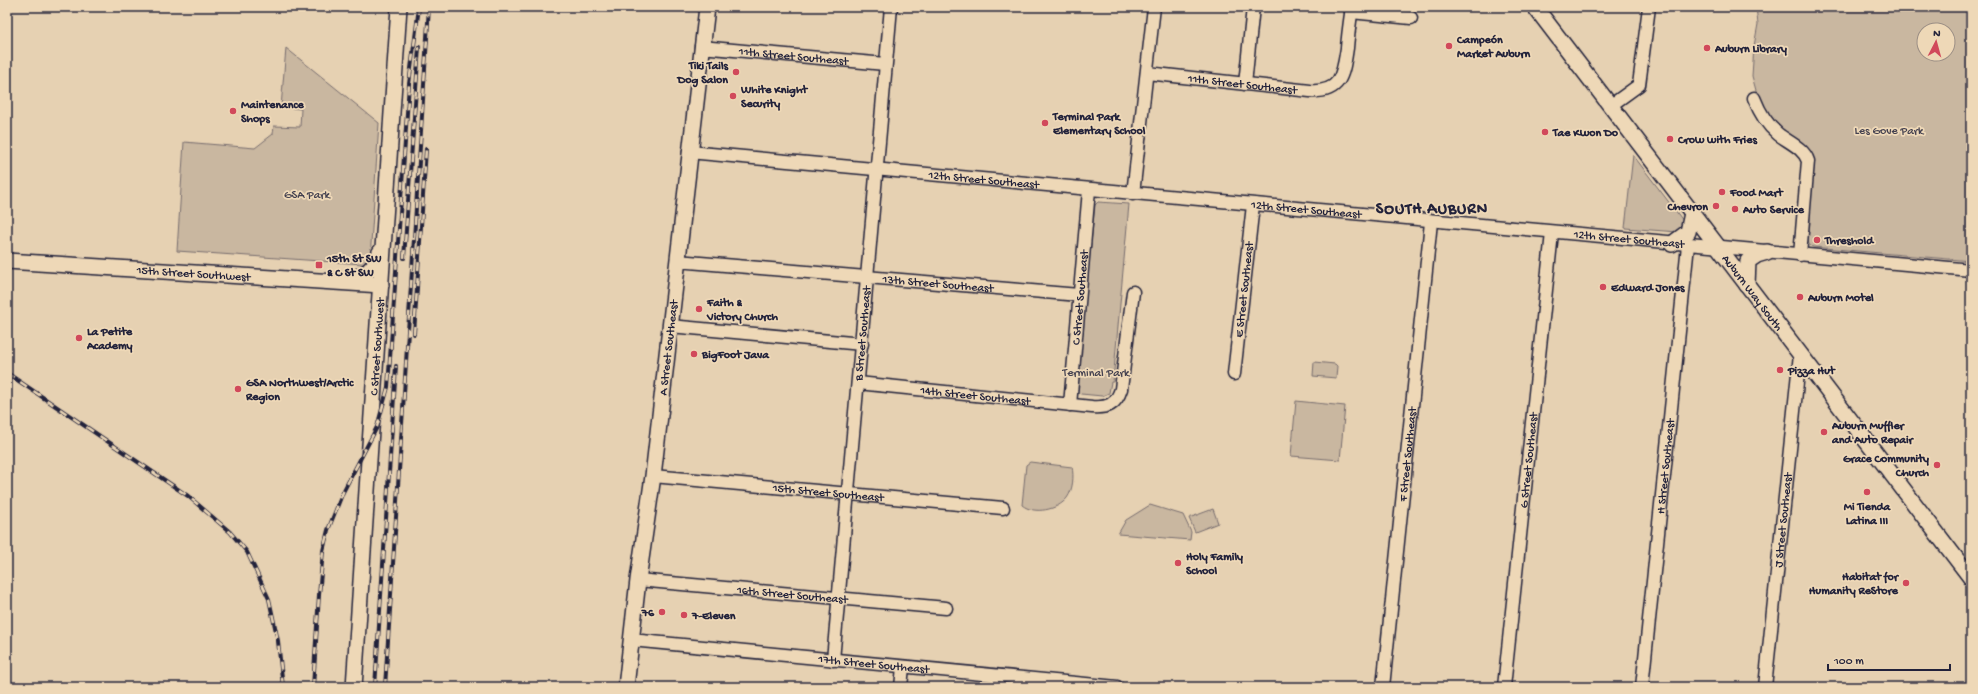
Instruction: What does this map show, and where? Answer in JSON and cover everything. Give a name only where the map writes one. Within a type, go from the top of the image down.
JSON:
[{"type":"main road","name":"C Street Southwest","points":[[354,687],[399,7]]},
{"type":"main road","name":"A Street Southeast","points":[[626,687],[638,580],[653,476],[701,47],[707,7]]},
{"type":"main road","name":"Auburn Way South","points":[[1535,7],[1971,578]]},
{"type":"main road","points":[[1672,244],[1688,232],[1692,214]]},
{"type":"main road","points":[[337,282],[368,273],[376,262],[384,241]]},
{"type":"main road","points":[[1747,285],[1748,261],[1767,252]]},
{"type":"main road","name":"15th Street Southwest","points":[[7,261],[381,285]]},
{"type":"street","name":"B Street Southeast","points":[[833,660],[891,7]]},
{"type":"street","points":[[1133,194],[1154,7]]},
{"type":"street","points":[[1245,84],[1253,7]]},
{"type":"street","points":[[1610,106],[1639,85],[1649,7]]},
{"type":"street","name":"11th Street Southeast","points":[[1147,73],[1319,91],[1328,89],[1336,84],[1344,69],[1351,10]]},
{"type":"street","points":[[1351,10],[1411,18]]},
{"type":"street","name":"11th Street Southeast","points":[[701,47],[885,64]]},
{"type":"street","points":[[1754,98],[1766,121],[1785,139],[1804,153],[1808,161],[1800,255]]},
{"type":"street","name":"12th Street Southeast","points":[[689,152],[1431,222],[1971,270]]},
{"type":"street","name":"C Street Southeast","points":[[1070,405],[1089,190]]},
{"type":"street","name":"E Street Southeast","points":[[1234,374],[1253,205]]},
{"type":"street","name":"F Street Southeast","points":[[1383,687],[1431,222]]},
{"type":"street","name":"G Street Southeast","points":[[1504,687],[1552,233]]},
{"type":"street","name":"H Street Southeast","points":[[1642,687],[1688,245]]},
{"type":"street","name":"13th Street Southeast","points":[[677,261],[1079,295]]},
{"type":"street","name":"14th Street Southeast","points":[[858,383],[1092,408],[1110,405],[1119,394],[1124,370],[1133,292]]},
{"type":"street","points":[[670,326],[862,344]]},
{"type":"street","name":"J Street Southeast","points":[[1765,687],[1800,354]]},
{"type":"street","name":"15th Street Southeast","points":[[653,476],[1003,508]]},
{"type":"street","name":"16th Street Southeast","points":[[638,580],[946,608]]},
{"type":"street","name":"17th Street Southeast","points":[[631,640],[1117,687]]},
{"type":"street","points":[[901,687],[903,667]]},
{"type":"green space","name":"Les Gove Park","points":[[1756,7],[1971,7],[1971,261],[1813,247],[1809,245],[1808,238],[1810,222],[1808,191],[1814,170],[1812,157],[1774,127],[1757,94],[1752,76],[1754,46],[1758,24]]},
{"type":"green space","name":"GSA Park","points":[[286,48],[379,123],[370,259],[363,264],[177,251],[184,142],[255,148],[273,134],[274,126],[300,127],[301,109],[281,107]]},
{"type":"green space","points":[[1633,155],[1684,222],[1683,229],[1678,232],[1625,228]]},
{"type":"green space","name":"Terminal Park","points":[[1098,202],[1129,204],[1113,382],[1111,382],[1109,393],[1102,396],[1078,393],[1076,387],[1095,205]]},
{"type":"green space","points":[[1314,362],[1335,364],[1337,366],[1336,378],[1313,376]]},
{"type":"green space","points":[[1296,401],[1345,406],[1340,460],[1291,456]]},
{"type":"green space","points":[[1030,462],[1072,467],[1072,487],[1067,498],[1058,506],[1046,510],[1033,510],[1022,505],[1026,465]]},
{"type":"green space","points":[[1150,505],[1183,515],[1191,532],[1190,540],[1118,534],[1126,520]]},
{"type":"green space","points":[[1213,509],[1218,523],[1195,532],[1189,518]]},
{"type":"railway","points":[[313,687],[323,551],[328,530],[343,492],[377,427],[388,387],[409,84],[419,7]]},
{"type":"railway","points":[[385,687],[429,7]]},
{"type":"railway","points":[[404,258],[419,47]]},
{"type":"railway","points":[[414,334],[426,149]]},
{"type":"railway","points":[[375,687],[396,366]]},
{"type":"railway","points":[[7,373],[188,496],[230,532],[247,552],[269,599],[278,641],[283,687]]},
{"type":"place","name":"Campeón Market Auburn","points":[[1449,46]]},
{"type":"place","name":"Auburn Library","points":[[1707,48]]},
{"type":"place","name":"Tiki Tails Dog Salon","points":[[736,72]]},
{"type":"place","name":"White Knight Security","points":[[733,96]]},
{"type":"place","name":"Maintenance Shops","points":[[233,111]]},
{"type":"place","name":"Terminal Park Elementary School","points":[[1045,123]]},
{"type":"place","name":"Tae Kwon Do","points":[[1545,132]]},
{"type":"place","name":"Crow with Fries","points":[[1670,139]]},
{"type":"place","name":"Food Mart","points":[[1722,192]]},
{"type":"place","name":"Chevron","points":[[1716,206]]},
{"type":"place","name":"Auto Service","points":[[1735,209]]},
{"type":"place","name":"Threshold","points":[[1817,240]]},
{"type":"place","name":"15th St SW & C St SW","points":[[319,265]]},
{"type":"place","name":"Edward Jones","points":[[1603,287]]},
{"type":"place","name":"Auburn Motel","points":[[1800,297]]},
{"type":"place","name":"Faith & Victory Church","points":[[699,309]]},
{"type":"place","name":"La Petite Academy","points":[[79,338]]},
{"type":"place","name":"BigFoot Java","points":[[694,354]]},
{"type":"place","name":"Pizza Hut","points":[[1780,370]]},
{"type":"place","name":"GSA Northwest/Arctic Region","points":[[238,389]]},
{"type":"place","name":"Auburn Muffler and Auto Repair","points":[[1824,432]]},
{"type":"place","name":"Grace Community Church","points":[[1937,465]]},
{"type":"place","name":"Mi Tienda Latina III","points":[[1867,492]]},
{"type":"place","name":"Holy Family School","points":[[1178,563]]},
{"type":"place","name":"Habitat for Humanity ReStore","points":[[1906,583]]},
{"type":"place","name":"76","points":[[662,612]]},
{"type":"place","name":"7-Eleven","points":[[684,615]]},
{"type":"district","name":"SOUTH AUBURN","points":[[1432,207]]}]
